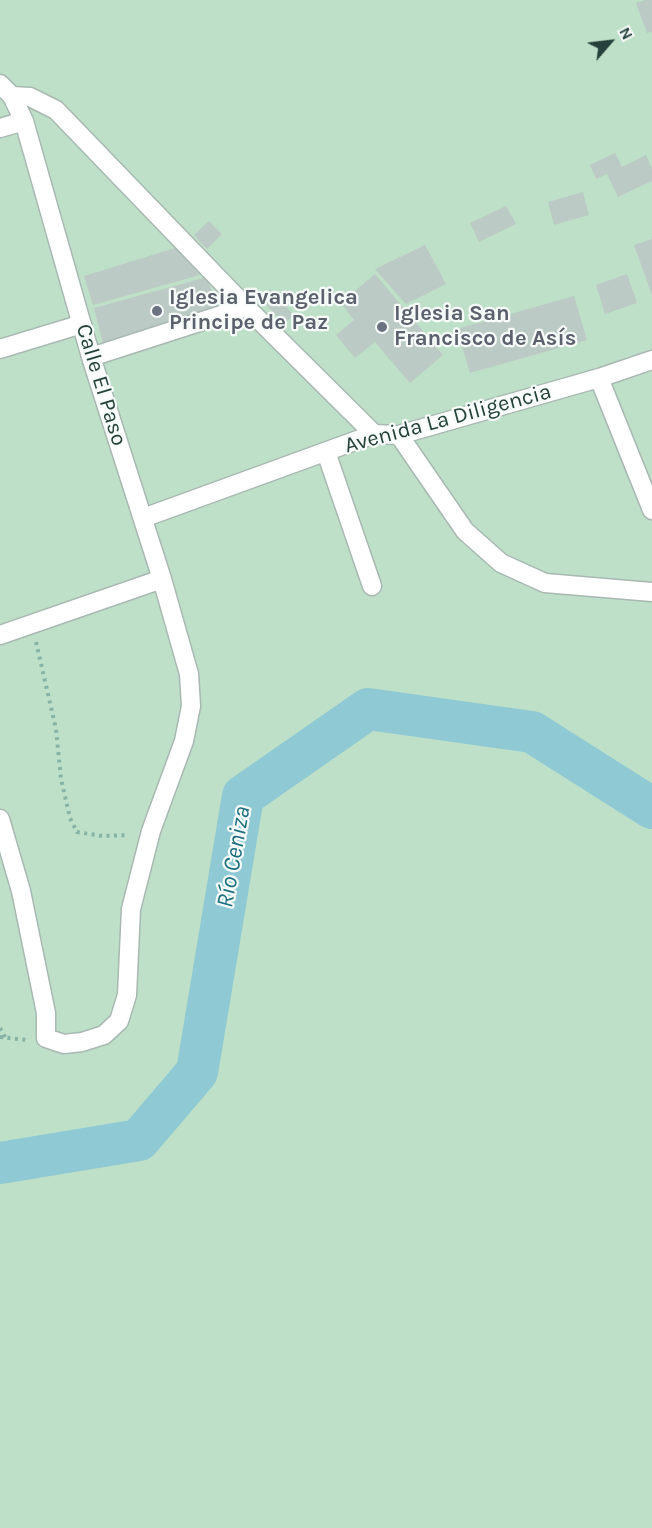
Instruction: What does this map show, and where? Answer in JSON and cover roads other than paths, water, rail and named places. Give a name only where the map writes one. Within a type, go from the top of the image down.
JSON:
[{"type":"street","name":"Calle El Paso","points":[[0,819],[21,891],[46,1013],[45,1038],[64,1044],[82,1042],[104,1035],[119,1021],[127,995],[131,909],[151,831],[184,741],[191,706],[189,674],[144,518],[91,357],[24,121],[6,90]]},
{"type":"street","points":[[6,90],[30,97],[56,110],[246,307],[374,434]]},
{"type":"street","points":[[0,128],[24,121]]},
{"type":"street","points":[[91,357],[246,307]]},
{"type":"street","points":[[0,349],[82,324]]},
{"type":"street","name":"Avenida La Diligencia","points":[[144,518],[374,434],[399,435],[599,378],[652,360]]},
{"type":"street","points":[[599,378],[652,510]]},
{"type":"street","points":[[399,435],[465,531],[501,562],[545,583],[652,592]]},
{"type":"street","points":[[326,452],[372,586]]},
{"type":"street","points":[[1,631],[32,623],[162,579]]},
{"type":"waterway","name":"Río Ceniza","points":[[0,1163],[139,1140],[197,1072],[243,796],[368,709],[532,732],[652,808]]},
{"type":"place","name":"Iglesia Evangelica Principe de Paz","points":[[157,311]]},
{"type":"place","name":"Iglesia San Francisco de Asís","points":[[382,327]]}]
